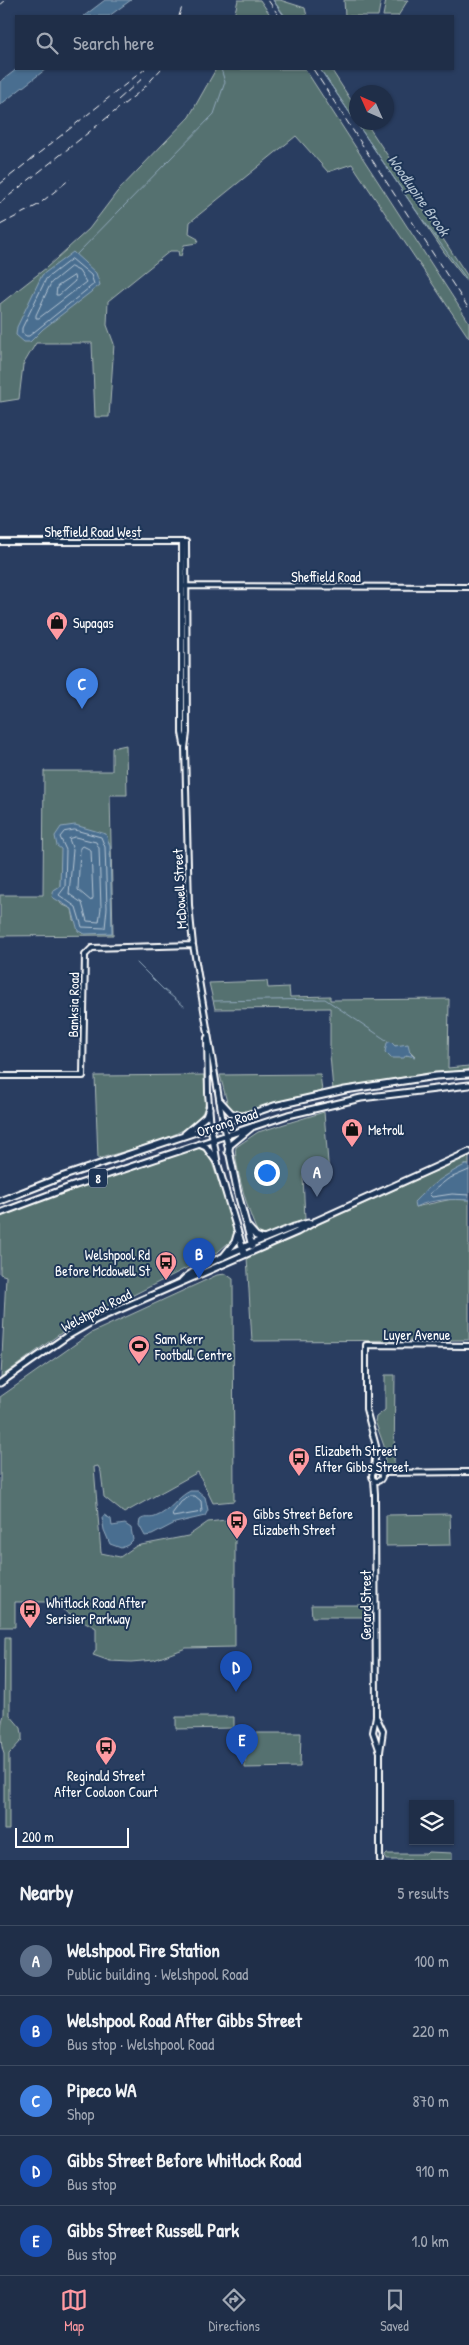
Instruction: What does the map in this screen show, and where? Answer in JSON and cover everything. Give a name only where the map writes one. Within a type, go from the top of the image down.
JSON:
[{"type":"main road","name":"Orrong Road","points":[[0,1201],[64,1176],[241,1116],[345,1090],[436,1076],[469,1074]]},
{"type":"main road","name":"Orrong Road","points":[[0,1213],[256,1124],[361,1098],[469,1085]]},
{"type":"main road","points":[[220,1101],[231,1113],[241,1116]]},
{"type":"main road","points":[[181,1137],[206,1116],[208,1108]]},
{"type":"main road","name":"McDowell Street","points":[[223,1122],[228,1152],[254,1251]]},
{"type":"main road","points":[[228,1152],[230,1145],[256,1124]]},
{"type":"main road","name":"McDowell Street","points":[[211,1127],[217,1162],[237,1235],[245,1255]]},
{"type":"main road","points":[[196,1144],[206,1147],[217,1162]]},
{"type":"main road","name":"Welshpool Road","points":[[0,1383],[82,1326],[182,1281],[192,1273],[242,1249],[316,1221],[469,1152]]},
{"type":"main road","name":"Welshpool Road","points":[[182,1281],[186,1281],[297,1232],[316,1221]]},
{"type":"main road","points":[[246,1224],[256,1236],[266,1239]]},
{"type":"main road","points":[[222,1258],[235,1242],[237,1235]]},
{"type":"street","name":"Sheffield Road West","points":[[0,542],[184,542]]},
{"type":"street","name":"McDowell Street","points":[[184,542],[180,675],[182,733],[185,748],[189,905],[193,944],[223,1122]]},
{"type":"street","name":"Sheffield Road","points":[[184,586],[469,588]]},
{"type":"street","name":"Banksia Road","points":[[0,1076],[83,1076],[85,955],[92,948],[193,944]]},
{"type":"street","name":"McDowell Street","points":[[207,1028],[208,1108],[211,1127]]},
{"type":"street","name":"Luyer Avenue","points":[[377,1458],[375,1439],[366,1409],[366,1345],[469,1346]]},
{"type":"street","points":[[377,1458],[374,1471],[381,1474],[392,1472],[469,1472]]},
{"type":"street","points":[[377,1458],[381,1474]]},
{"type":"street","name":"Gerard Street","points":[[374,1471],[372,1475],[376,1494],[376,1716],[373,1732],[380,1752]]},
{"type":"street","name":"Gerard Street","points":[[376,1494],[381,1474]]},
{"type":"street","points":[[374,1480],[379,1481]]},
{"type":"street","name":"Gerard Street","points":[[376,1716],[383,1731],[380,1752],[380,1860]]},
{"type":"green space","points":[[238,0],[260,0],[270,15],[234,15]]},
{"type":"green space","points":[[273,0],[280,0],[305,8],[307,15],[283,15]]},
{"type":"green space","points":[[344,0],[381,0],[378,15],[345,15]]},
{"type":"green space","points":[[386,0],[408,0],[399,15],[383,15]]},
{"type":"green space","points":[[215,70],[306,70],[469,322],[469,338],[352,164],[328,172],[296,136],[190,222],[189,234],[198,239],[197,243],[184,245],[181,256],[179,256],[178,251],[170,251],[108,301],[107,325],[114,344],[109,417],[95,417],[92,343],[36,343],[23,365],[19,399],[0,402],[0,304],[46,268],[89,229],[117,192],[189,117]]},
{"type":"green space","points":[[321,70],[332,70],[349,97],[349,112]]},
{"type":"green space","points":[[361,130],[371,130],[469,278],[469,284],[444,252]]},
{"type":"green space","points":[[126,745],[127,795],[110,795],[113,935],[0,936],[0,895],[43,895],[44,771],[112,771],[112,748]],"holes":[[[110,846],[112,933],[102,933],[74,920],[72,909],[61,904],[54,890],[60,887],[62,849]]]},
{"type":"green space","points":[[267,981],[268,988],[289,987],[290,997],[330,996],[330,1000],[449,999],[448,1068],[469,1066],[469,1070],[404,1077],[333,1090],[330,1055],[330,1008],[215,1009],[209,983]],"holes":[[[390,1041],[395,1046],[405,1046],[415,1056],[410,1054],[401,1058],[397,1056]]]},
{"type":"green space","points":[[320,1074],[322,1091],[238,1113],[228,1106],[220,1075]]},
{"type":"green space","points":[[204,1075],[205,1106],[200,1117],[189,1126],[159,1141],[98,1159],[95,1076]]},
{"type":"green space","points":[[324,1112],[329,1175],[303,1176],[305,1219],[268,1235],[259,1234],[251,1218],[243,1191],[237,1164],[236,1147],[258,1132]]},
{"type":"green space","points":[[198,1146],[204,1148],[209,1154],[234,1226],[234,1240],[231,1245],[228,1243],[218,1252],[96,1314],[80,1319],[1,1377],[6,1276],[0,1274],[0,1215]]},
{"type":"green space","points":[[469,1156],[469,1165],[465,1165],[415,1207],[452,1199],[469,1200],[469,1340],[252,1341],[247,1257]]},
{"type":"green space","points":[[226,1274],[233,1279],[234,1501],[213,1503],[198,1472],[124,1513],[104,1497],[101,1472],[98,1466],[94,1467],[101,1553],[120,1557],[136,1546],[188,1536],[208,1522],[235,1519],[235,1647],[186,1648],[154,1660],[110,1661],[93,1655],[96,1650],[96,1628],[49,1602],[15,1602],[15,1627],[0,1627],[0,1397],[91,1333],[217,1275]]},
{"type":"green space","points":[[385,1375],[395,1375],[394,1469],[385,1469],[384,1446],[375,1421],[376,1417],[385,1410]]},
{"type":"green space","points":[[450,1514],[451,1545],[386,1546],[386,1515]]},
{"type":"green space","points":[[311,1605],[369,1605],[369,1617],[312,1617]]},
{"type":"green space","points":[[5,1637],[10,1637],[10,1715],[21,1728],[22,1734],[22,1740],[9,1754],[9,1830],[4,1830],[4,1754],[1,1734],[4,1715]]},
{"type":"green space","points":[[176,1717],[234,1717],[234,1728],[176,1729]]},
{"type":"green space","points":[[245,1733],[301,1733],[300,1767],[245,1768]]},
{"type":"green space","points":[[428,1852],[452,1853],[452,1860],[386,1860],[385,1856],[387,1854],[426,1854]]},
{"type":"water","points":[[105,0],[131,0],[110,15],[85,15]]},
{"type":"water","points":[[16,70],[45,70],[0,105],[0,82]]},
{"type":"water","points":[[73,252],[96,273],[100,285],[43,329],[30,342],[24,342],[16,335],[17,327],[42,275]]},
{"type":"water","points":[[75,825],[106,834],[110,846],[112,933],[85,934],[78,931],[72,909],[52,897],[54,890],[60,886],[61,849],[57,846],[55,836],[61,827]]},
{"type":"water","points":[[390,1041],[395,1046],[408,1044],[410,1052],[415,1057],[406,1055],[404,1058],[391,1058],[385,1052],[387,1043]]},
{"type":"water","points":[[465,1165],[469,1165],[469,1200],[435,1201],[415,1207],[414,1202],[425,1191]]},
{"type":"water","points":[[190,1491],[198,1491],[205,1497],[208,1510],[205,1516],[175,1523],[152,1535],[145,1536],[139,1525],[140,1520],[161,1514]]},
{"type":"water","points":[[104,1515],[111,1519],[112,1526],[125,1524],[131,1528],[133,1540],[128,1545],[121,1548],[110,1544],[104,1530],[102,1518]]},
{"type":"waterway","name":"Woodlupine Brook","points":[[273,0],[284,15]]},
{"type":"waterway","points":[[77,254],[214,114],[225,82],[221,70]]},
{"type":"waterway","name":"Woodlupine Brook","points":[[321,70],[415,209],[469,282]]},
{"type":"waterway","points":[[137,963],[164,990],[184,1006]]},
{"type":"waterway","points":[[214,1001],[325,999],[389,1042]]},
{"type":"railway","points":[[0,5],[6,0]]},
{"type":"railway","points":[[268,0],[278,15]]},
{"type":"railway","points":[[179,15],[182,7]]},
{"type":"railway","points":[[0,184],[144,70]]},
{"type":"railway","points":[[0,203],[143,89],[160,70]]},
{"type":"railway","points":[[314,70],[469,309]]},
{"type":"railway","points":[[118,100],[144,77]]},
{"type":"railway","points":[[0,225],[38,205],[70,179]]},
{"type":"place","name":"Supagas","points":[[57,641]]},
{"type":"place","name":"Pipeco WA","points":[[82,709]]},
{"type":"place","name":"Metroll","points":[[352,1148]]},
{"type":"place","name":"Welshpool Fire Station","points":[[317,1197]]},
{"type":"place","name":"Welshpool Road After Gibbs Street","points":[[199,1279]]},
{"type":"place","name":"Welshpool Rd Before Mcdowell St","points":[[166,1281]]},
{"type":"place","name":"Sam Kerr Football Centre","points":[[139,1365]]},
{"type":"place","name":"Elizabeth Street After Gibbs Street","points":[[299,1477]]},
{"type":"place","name":"Gibbs Street Before Elizabeth Street","points":[[237,1540]]},
{"type":"place","name":"Whitlock Road After Serisier Parkway","points":[[30,1629]]},
{"type":"place","name":"Gibbs Street Before Whitlock Road","points":[[236,1692]]},
{"type":"place","name":"Gibbs Street Russell Park","points":[[242,1765]]},
{"type":"place","name":"Reginald Street After Cooloon Court","points":[[106,1766]]}]
